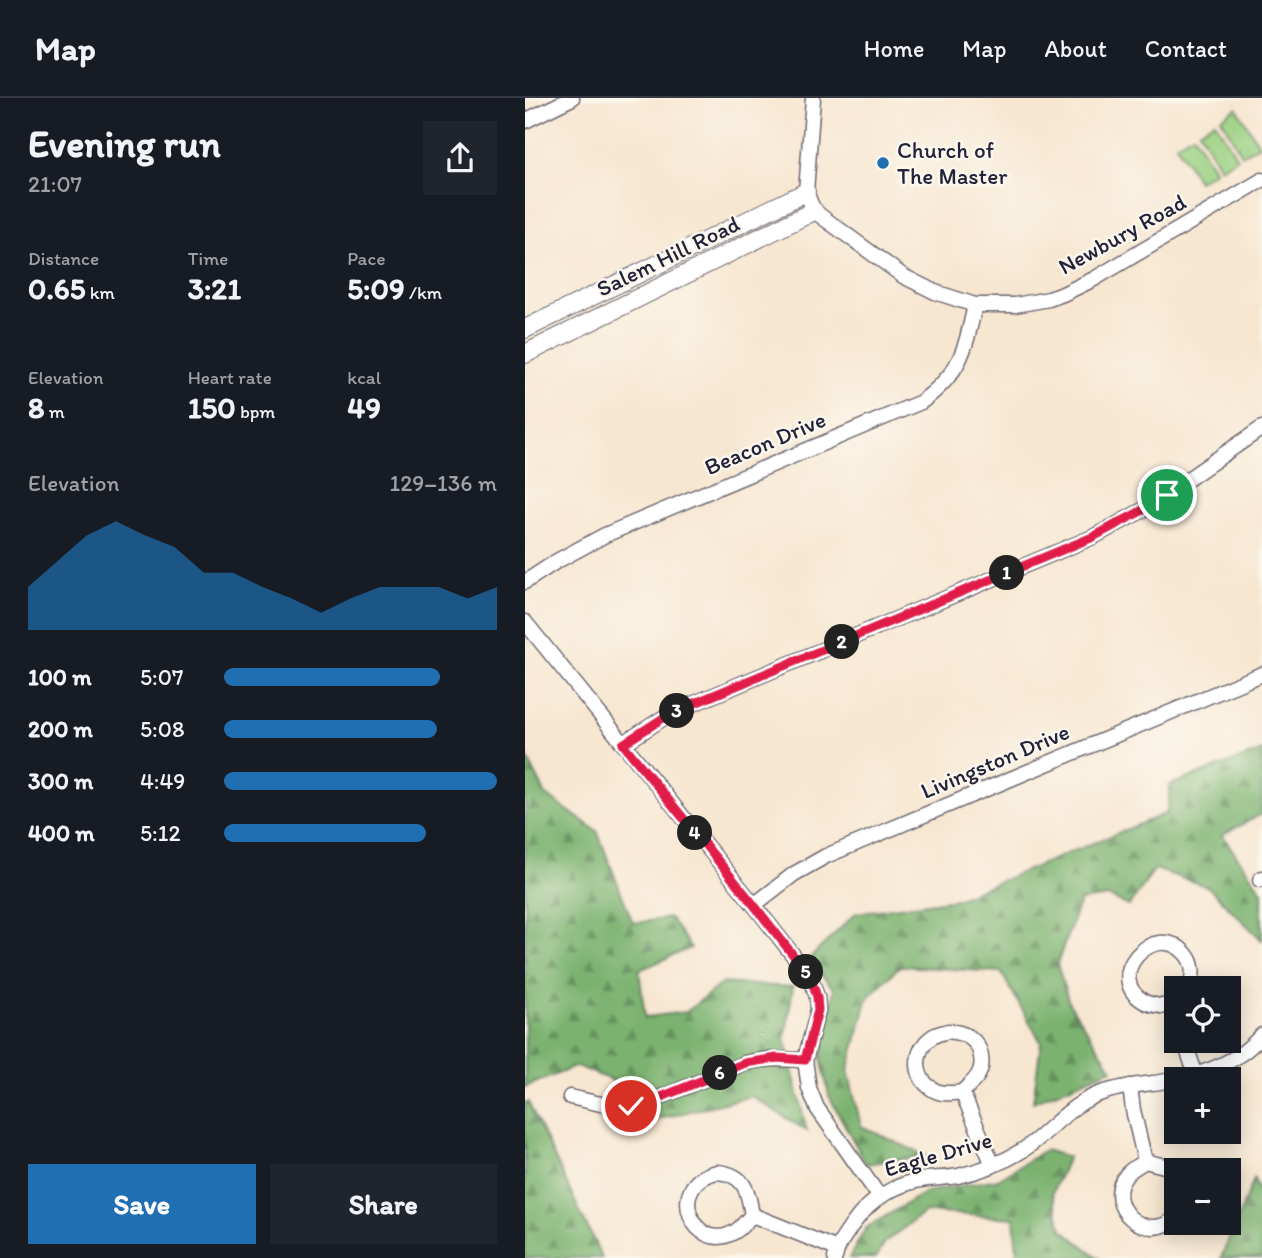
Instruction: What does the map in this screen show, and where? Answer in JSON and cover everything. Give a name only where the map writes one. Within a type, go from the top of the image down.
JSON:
[{"type":"street","points":[[525,121],[572,98]]},
{"type":"street","points":[[813,98],[806,192],[814,211]]},
{"type":"street","name":"Newbury Road","points":[[814,211],[903,276],[935,292],[975,304],[1015,304],[1063,294],[1260,186]]},
{"type":"street","name":"Salem Hill Road","points":[[525,329],[806,192]]},
{"type":"street","name":"Salem Hill Road","points":[[525,354],[814,211]]},
{"type":"street","name":"Beacon Drive","points":[[525,582],[605,535],[921,402],[942,385],[957,365],[965,350],[975,304]]},
{"type":"street","points":[[623,744],[671,713],[1093,537],[1143,510],[1262,428]]},
{"type":"street","points":[[525,622],[811,978],[818,1010],[805,1060],[809,1088],[817,1108],[879,1196]]},
{"type":"street","name":"Livingston Drive","points":[[754,905],[794,874],[826,856],[1262,674]]},
{"type":"street","points":[[1164,1007],[1145,1002],[1132,989],[1129,969],[1135,957],[1146,947],[1155,944],[1175,946],[1189,957],[1193,976]]},
{"type":"street","points":[[948,1031],[966,1035],[975,1041],[979,1048],[981,1068],[978,1076],[962,1093],[933,1090],[919,1073],[918,1058],[922,1048],[939,1033],[948,1031]]},
{"type":"street","name":"Eagle Drive","points":[[1216,1067],[1249,1048],[1262,1035]]},
{"type":"street","points":[[570,1097],[604,1105],[631,1106],[649,1102],[745,1063],[777,1058],[805,1060]]},
{"type":"street","name":"Eagle Drive","points":[[836,1254],[859,1216],[879,1196],[919,1180],[960,1176],[993,1165],[1022,1150],[1078,1105],[1103,1092],[1164,1082]]},
{"type":"street","points":[[1130,1086],[1145,1161]]},
{"type":"street","points":[[962,1093],[993,1165]]},
{"type":"street","points":[[1145,1161],[1164,1166]]},
{"type":"street","points":[[1145,1161],[1127,1174],[1122,1183],[1119,1193],[1122,1209],[1136,1223],[1145,1226],[1164,1224]]},
{"type":"street","points":[[712,1172],[726,1172],[741,1181],[747,1190],[752,1215],[737,1230],[722,1236],[712,1236],[704,1233],[692,1222],[688,1198],[698,1179],[712,1172]]},
{"type":"street","points":[[752,1215],[836,1254]]},
{"type":"green space","points":[[1237,108],[1259,145],[1242,155],[1221,118]]},
{"type":"green space","points":[[1215,121],[1237,158],[1220,168],[1199,131]]},
{"type":"green space","points":[[1193,134],[1215,171],[1198,181],[1176,144]]},
{"type":"green space","points":[[1262,751],[1262,814],[1222,835],[1262,891],[1262,940],[1208,887],[1155,869],[1129,906],[1109,897],[1080,901],[1057,964],[1069,1003],[1112,1069],[1033,1102],[1041,1042],[1001,972],[900,966],[868,997],[848,1071],[861,1126],[926,1156],[866,1164],[829,1096],[821,1057],[834,989],[808,960],[856,913],[956,899],[1167,813],[1170,785]]},
{"type":"green space","points":[[525,753],[546,795],[597,831],[633,923],[670,918],[691,948],[639,970],[645,1017],[686,1012],[722,983],[793,987],[785,1040],[807,1131],[751,1096],[652,1121],[618,1083],[577,1066],[525,1087]]},
{"type":"green space","points":[[528,1102],[602,1258],[525,1258],[525,1103]]},
{"type":"green space","points":[[1045,1150],[1068,1157],[1052,1193],[1062,1229],[1099,1258],[1013,1258],[1017,1253],[1014,1218],[925,1212],[885,1242],[876,1258],[849,1258],[866,1228],[926,1192],[998,1179]]},
{"type":"green space","points":[[1254,1179],[1262,1201],[1262,1258],[1221,1258],[1231,1235],[1241,1235],[1241,1210]]},
{"type":"place","name":"Church of The Master","points":[[883,163]]},
{"type":"route","points":[[631,1106],[649,1102],[745,1063],[777,1058],[805,1060],[818,1010],[811,978],[623,744],[671,713],[1093,537],[1167,495]]}]
